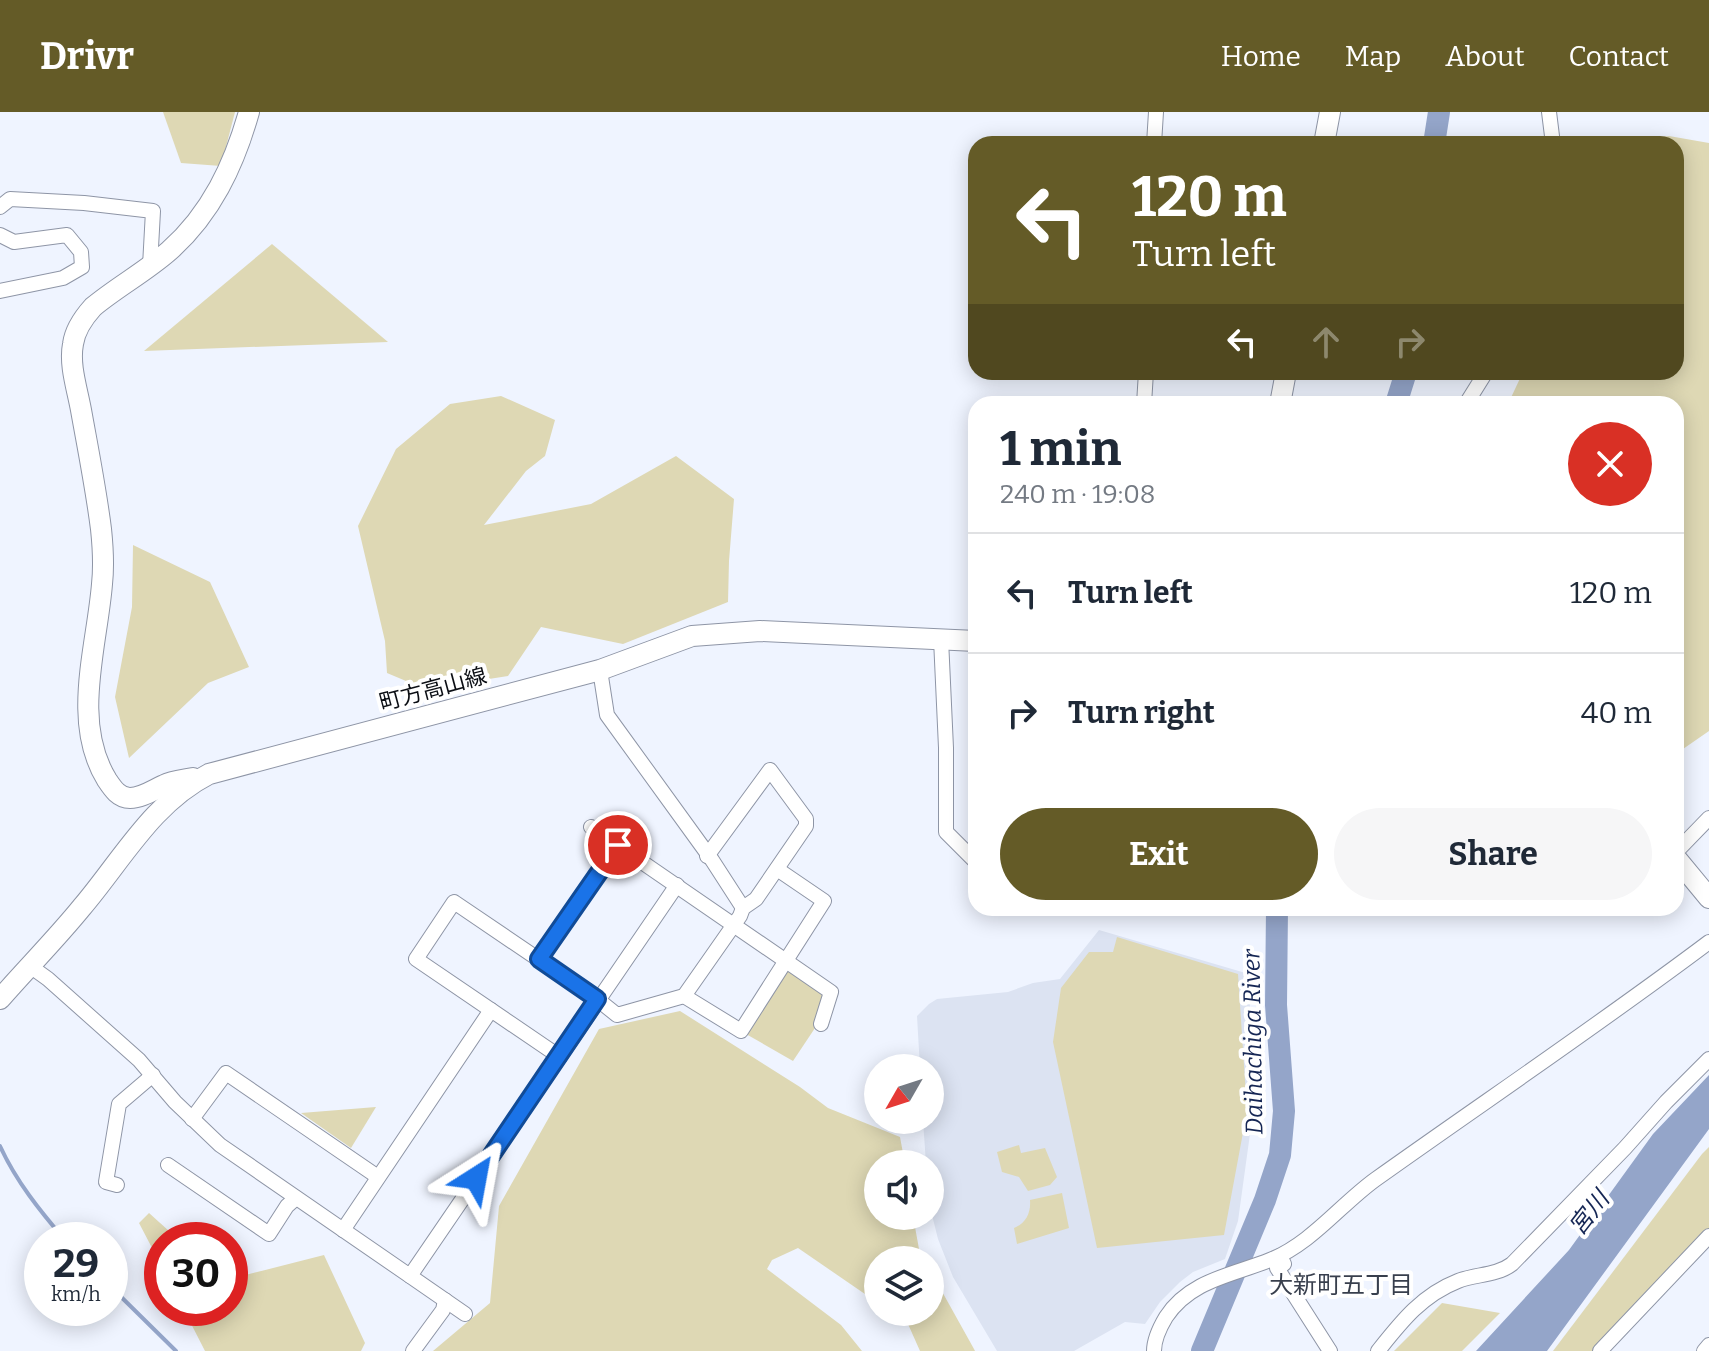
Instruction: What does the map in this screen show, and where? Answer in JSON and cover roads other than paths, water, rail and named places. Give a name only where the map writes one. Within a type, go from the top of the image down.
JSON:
[{"type":"main road","points":[[209,774],[166,784],[129,799],[113,789],[104,775],[93,744],[88,711],[103,558],[72,357],[75,333],[93,307],[150,266],[186,234],[211,201],[234,159],[249,112]]},
{"type":"main road","points":[[1326,136],[1330,112]]},
{"type":"main road","name":"町方高山線","points":[[0,999],[75,916],[162,806],[209,774],[600,670],[680,639],[708,634],[760,631],[968,641]]},
{"type":"main road","points":[[1684,865],[1709,898]]},
{"type":"street","points":[[1154,136],[1156,112]]},
{"type":"street","points":[[1549,112],[1552,136]]},
{"type":"street","points":[[0,207],[10,199],[153,211],[150,266]]},
{"type":"street","points":[[0,235],[14,242],[67,235],[81,252],[82,267],[63,278],[0,291]]},
{"type":"street","points":[[941,639],[946,832],[968,854]]},
{"type":"street","points":[[600,670],[607,715],[743,908]]},
{"type":"street","points":[[560,1057],[416,959],[454,902],[617,1015],[684,996],[743,908],[756,899],[806,826],[806,819],[770,770],[707,856]]},
{"type":"street","points":[[1684,846],[1709,818]]},
{"type":"street","points":[[591,827],[831,992],[821,1024]]},
{"type":"street","points":[[539,959],[618,845]]},
{"type":"street","points":[[684,996],[741,1031],[824,901],[777,869]]},
{"type":"street","points":[[410,1276],[677,885]]},
{"type":"street","points":[[1154,1351],[1161,1325],[1188,1293],[1204,1283],[1276,1257],[1302,1243],[1365,1187],[1709,942]]},
{"type":"street","points":[[30,966],[139,1060],[220,1145],[465,1314]]},
{"type":"street","points":[[343,1230],[491,1010]]},
{"type":"street","points":[[1378,1351],[1408,1314],[1437,1290],[1512,1264],[1709,1059]]},
{"type":"street","points":[[192,1119],[226,1073],[378,1177]]},
{"type":"street","points":[[117,1185],[106,1182],[119,1104],[153,1075]]},
{"type":"street","points":[[168,1165],[269,1234],[287,1206],[296,1198]]},
{"type":"street","points":[[1600,1351],[1709,1236]]},
{"type":"street","points":[[1276,1257],[1284,1264],[1277,1268],[1330,1351]]},
{"type":"street","points":[[413,1351],[443,1310],[445,1300]]},
{"type":"street","points":[[1704,1351],[1709,1345]]},
{"type":"water","points":[[1709,1075],[1709,1129],[1547,1351],[1476,1351],[1569,1250],[1653,1134]]},
{"type":"waterway","name":"Daihachiga River","points":[[1435,136],[1439,112]]},
{"type":"waterway","name":"Daihachiga River","points":[[1398,396],[1404,380]]},
{"type":"waterway","name":"Daihachiga River","points":[[1202,1351],[1265,1200],[1280,1155],[1284,1111],[1276,1005],[1277,916]]},
{"type":"waterway","points":[[0,1146],[13,1171],[50,1222]]},
{"type":"waterway","points":[[128,1304],[176,1351]]},
{"type":"district","name":"大新町五丁目","points":[[1341,1285]]},
{"type":"water label","name":"宮川","points":[[1589,1213]]}]
